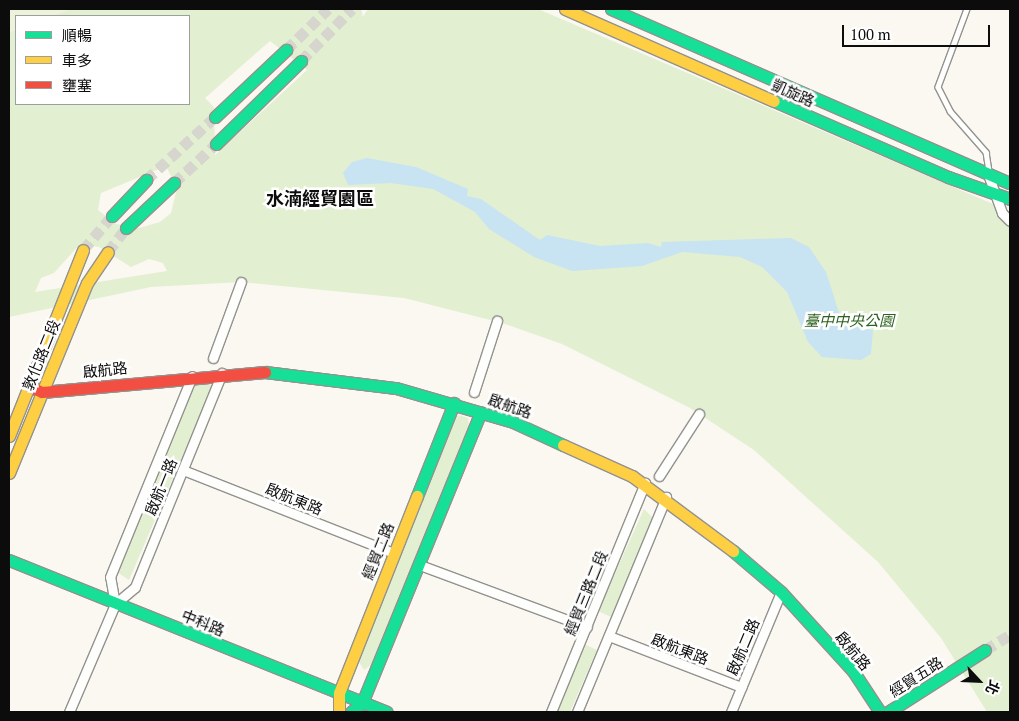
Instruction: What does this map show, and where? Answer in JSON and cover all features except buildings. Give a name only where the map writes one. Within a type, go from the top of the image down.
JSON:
[{"type":"street","name":"凱旋路","points":[[565,9],[994,196],[1010,199]]},
{"type":"street","name":"凱旋路","points":[[610,9],[989,177],[1010,183]]},
{"type":"street","points":[[215,117],[286,50]]},
{"type":"street","points":[[216,144],[301,61]]},
{"type":"street","points":[[989,177],[994,196],[1010,222]]},
{"type":"street","points":[[112,216],[146,180]]},
{"type":"street","points":[[126,228],[174,183]]},
{"type":"street","name":"敦化路二段","points":[[9,436],[83,250]]},
{"type":"street","name":"敦化路二段","points":[[9,473],[88,283],[108,252]]},
{"type":"street","points":[[213,358],[241,282]]},
{"type":"street","points":[[474,392],[497,321]]},
{"type":"street","name":"啟航路","points":[[42,392],[250,370],[336,379],[454,403],[560,441],[645,483],[666,497],[781,592],[853,671],[880,712]]},
{"type":"street","name":"啟航一路","points":[[70,712],[114,604],[135,587],[222,373]]},
{"type":"street","name":"啟航一路","points":[[114,604],[110,577],[192,376]]},
{"type":"street","points":[[29,386],[42,392]]},
{"type":"street","name":"經貿二路","points":[[339,712],[339,693],[454,403]]},
{"type":"street","points":[[351,712],[362,702],[420,565],[481,412]]},
{"type":"street","points":[[659,476],[699,414]]},
{"type":"street","name":"啟航東路","points":[[184,470],[394,553]]},
{"type":"street","name":"經貿三路二段","points":[[551,712],[645,483]]},
{"type":"street","points":[[577,712],[666,497]]},
{"type":"street","name":"中科路","points":[[9,560],[114,604],[386,712]]},
{"type":"street","points":[[420,565],[587,627]]},
{"type":"street","name":"啟航二路","points":[[731,712],[781,592]]},
{"type":"street","name":"啟航東路","points":[[609,636],[741,687]]},
{"type":"street","name":"經貿五路","points":[[888,712],[985,650]]},
{"type":"lane","points":[[967,9],[938,86],[950,111],[986,152],[989,177]]},
{"type":"green space","points":[[9,9],[71,9],[55,15],[15,15],[15,30],[9,32]]},
{"type":"green space","name":"臺中中央公園","points":[[71,9],[361,9],[363,17],[368,9],[538,9],[993,204],[1010,225],[1010,712],[987,712],[941,638],[878,562],[754,450],[690,408],[562,344],[502,323],[404,298],[241,282],[151,287],[9,317],[9,32],[15,30],[15,105],[190,105],[190,15],[55,15]],"holes":[[[270,41],[307,70],[215,155],[214,107],[205,98]],[[166,166],[177,188],[171,213],[160,222],[139,228],[116,224],[98,210],[101,193]],[[80,244],[99,247],[131,267],[149,259],[163,263],[167,271],[35,292],[41,278],[54,273]]]},
{"type":"green space","points":[[195,385],[213,385],[129,580],[117,572]]},
{"type":"green space","points":[[459,415],[468,418],[469,427],[417,559],[371,665],[364,670],[357,659],[452,420]]},
{"type":"green space","points":[[644,509],[653,518],[611,617],[598,611]]},
{"type":"green space","points":[[584,644],[597,650],[570,712],[556,712]]},
{"type":"water","points":[[367,158],[416,167],[468,189],[467,196],[481,199],[540,240],[547,235],[600,246],[648,243],[661,247],[662,242],[791,238],[809,247],[826,272],[843,325],[873,330],[871,354],[861,360],[822,357],[808,342],[787,292],[762,267],[740,257],[682,252],[642,266],[572,271],[534,257],[489,229],[475,212],[433,189],[391,183],[348,185],[343,173],[352,162]]},
{"type":"tunnel","points":[[286,50],[328,9]]},
{"type":"tunnel","points":[[301,61],[352,9]]},
{"type":"tunnel","points":[[146,180],[215,117]]},
{"type":"tunnel","points":[[174,183],[216,144]]},
{"type":"tunnel","points":[[83,250],[112,216]]},
{"type":"tunnel","points":[[108,252],[126,228]]},
{"type":"tunnel","points":[[985,650],[1010,635]]},
{"type":"traffic: fast","points":[[611,9],[1010,183]]},
{"type":"traffic: fast","points":[[215,117],[286,50]]},
{"type":"traffic: fast","points":[[216,144],[301,61]]},
{"type":"traffic: fast","points":[[774,101],[948,177],[1010,199]]},
{"type":"traffic: fast","points":[[112,216],[146,180]]},
{"type":"traffic: fast","points":[[126,228],[174,183]]},
{"type":"traffic: fast","points":[[265,372],[396,388],[513,422],[563,445]]},
{"type":"traffic: fast","points":[[417,496],[454,403]]},
{"type":"traffic: fast","points":[[351,712],[362,703],[481,412]]},
{"type":"traffic: fast","points":[[733,551],[781,592],[853,671],[880,712]]},
{"type":"traffic: fast","points":[[9,560],[387,712]]},
{"type":"traffic: fast","points":[[888,712],[985,650]]},
{"type":"traffic: slow","points":[[565,9],[774,101]]},
{"type":"traffic: slow","points":[[9,436],[83,250]]},
{"type":"traffic: slow","points":[[9,473],[87,283],[108,252]]},
{"type":"traffic: slow","points":[[563,445],[632,476],[733,551]]},
{"type":"traffic: slow","points":[[339,712],[339,693],[417,496]]},
{"type":"traffic: jam","points":[[29,386],[42,392],[265,372]]},
{"type":"district","name":"水湳經貿園區","points":[[320,198]]}]
